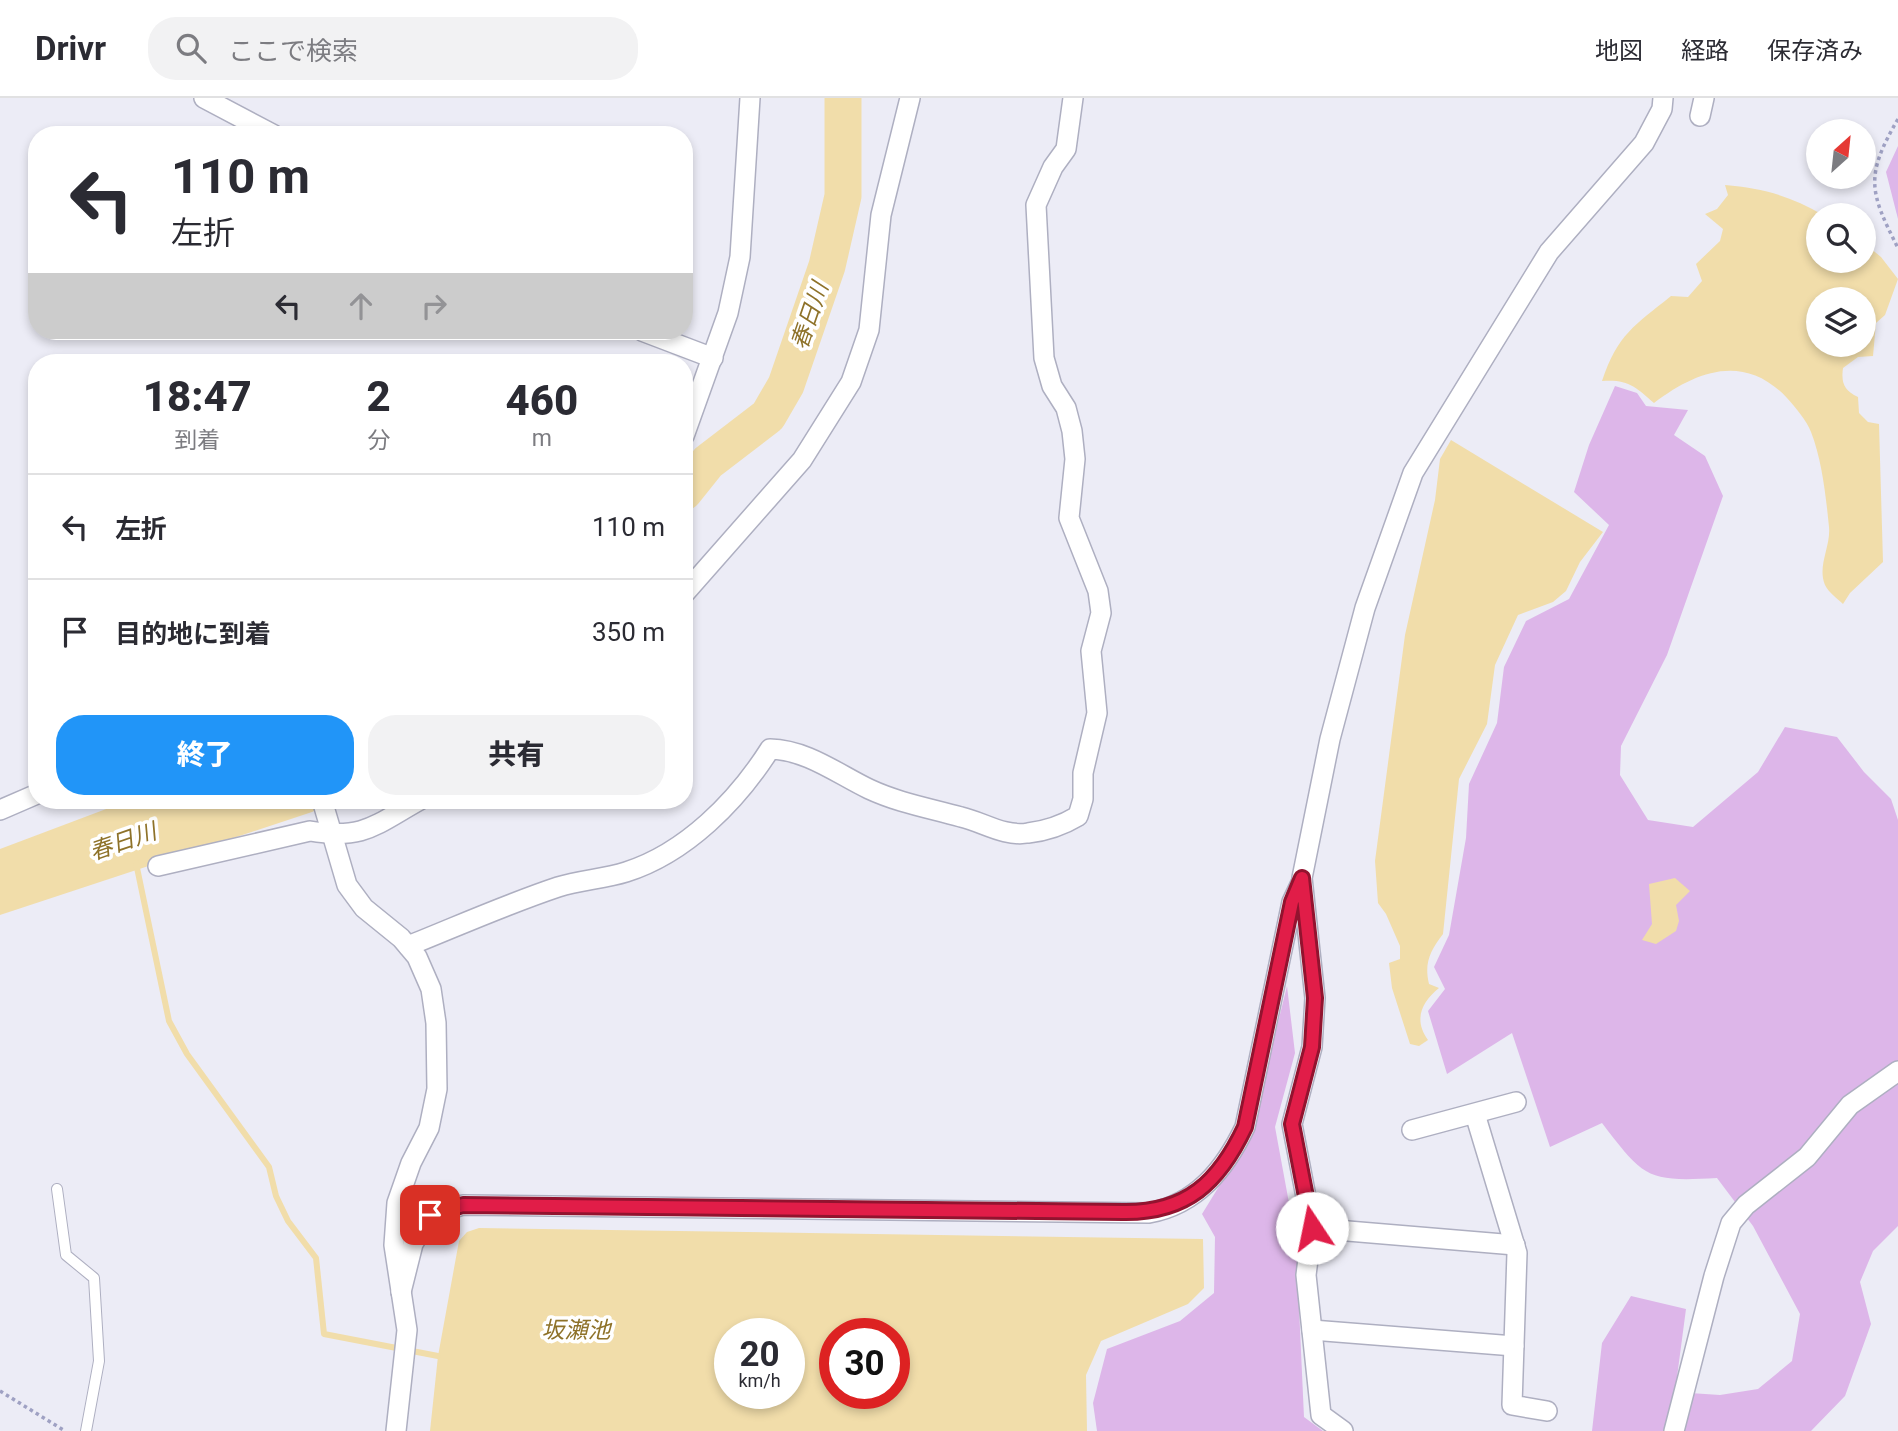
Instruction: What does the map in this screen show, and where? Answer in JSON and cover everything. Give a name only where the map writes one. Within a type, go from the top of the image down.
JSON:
[{"type":"street","points":[[204,98],[257,126]]},
{"type":"street","points":[[693,412],[728,313],[740,257],[750,98]]},
{"type":"street","points":[[693,584],[802,460],[851,382],[869,330],[881,215],[910,98]]},
{"type":"street","points":[[408,946],[560,886],[627,872],[671,851],[708,822],[751,780],[770,749],[805,755],[900,801],[964,817],[990,829],[1026,834],[1065,824],[1079,816],[1083,799],[1083,773],[1097,713],[1091,651],[1101,613],[1098,591],[1069,518],[1075,459],[1073,430],[1066,408],[1052,386],[1044,358],[1036,205],[1053,167],[1066,149],[1073,98]]},
{"type":"street","points":[[401,1292],[413,1244],[430,1215],[463,1205],[1149,1213],[1179,1203],[1203,1188],[1229,1161],[1245,1127],[1292,902],[1302,878],[1330,739],[1365,608],[1413,473],[1549,251],[1644,143],[1662,109],[1663,98]]},
{"type":"street","points":[[666,340],[713,358]]},
{"type":"street","points":[[0,810],[28,798]]},
{"type":"street","points":[[324,809],[346,885],[364,908],[417,957],[430,989],[436,1023],[437,1088],[429,1128],[411,1163],[397,1203],[394,1245],[407,1330],[396,1431]]},
{"type":"street","points":[[159,866],[310,831],[361,833],[404,809]]},
{"type":"street","points":[[1302,878],[1315,998],[1312,1047],[1292,1124],[1312,1228],[1306,1275],[1321,1415],[1343,1431]]},
{"type":"street","points":[[1674,1431],[1714,1276],[1731,1223],[1746,1205],[1807,1157],[1850,1105],[1898,1071]]},
{"type":"street","points":[[1412,1130],[1516,1102]]},
{"type":"street","points":[[1475,1114],[1517,1253],[1512,1405],[1548,1411]]},
{"type":"street","points":[[1312,1228],[1515,1245]]},
{"type":"street","points":[[1312,1329],[1514,1346]]},
{"type":"lane","points":[[57,1189],[66,1255],[94,1278],[99,1361],[86,1431]]},
{"type":"path","points":[[1898,119],[1873,177],[1876,205],[1898,248]]},
{"type":"path","points":[[0,1391],[65,1431]]},
{"type":"shaded area","points":[[1898,146],[1898,219],[1886,172]]},
{"type":"shaded area","points":[[1615,386],[1637,393],[1646,406],[1688,410],[1674,435],[1705,456],[1723,496],[1667,655],[1621,746],[1620,775],[1648,820],[1693,827],[1758,772],[1785,727],[1837,737],[1864,772],[1891,799],[1898,820],[1898,1226],[1873,1251],[1860,1282],[1871,1324],[1845,1396],[1811,1431],[1592,1431],[1602,1343],[1631,1296],[1686,1309],[1675,1392],[1720,1395],[1758,1389],[1792,1361],[1800,1314],[1753,1226],[1717,1178],[1675,1179],[1649,1173],[1638,1166],[1602,1123],[1550,1147],[1512,1033],[1447,1074],[1428,1011],[1445,989],[1434,967],[1449,935],[1466,838],[1469,784],[1497,723],[1504,667],[1526,621],[1569,599],[1609,525],[1574,492],[1589,445]]},
{"type":"shaded area","points":[[1287,986],[1295,1053],[1275,1127],[1296,1241],[1304,1417],[1323,1431],[1097,1431],[1093,1403],[1107,1349],[1180,1321],[1214,1293],[1215,1237],[1202,1214],[1250,1136]]},
{"type":"water","points":[[1725,185],[1776,194],[1806,206],[1806,273],[1876,273],[1876,253],[1898,279],[1885,315],[1876,323],[1876,287],[1806,287],[1806,357],[1858,357],[1843,368],[1843,382],[1849,392],[1858,397],[1859,413],[1868,422],[1879,424],[1883,562],[1850,593],[1843,604],[1828,590],[1823,578],[1829,527],[1818,454],[1809,428],[1787,398],[1755,375],[1738,371],[1704,375],[1670,391],[1654,403],[1631,385],[1619,381],[1602,381],[1614,352],[1629,332],[1671,296],[1688,297],[1702,281],[1696,264],[1720,241],[1723,229],[1705,214],[1717,209],[1728,195]]},
{"type":"water","points":[[1451,440],[1603,532],[1580,562],[1566,591],[1553,602],[1518,615],[1495,665],[1487,724],[1459,779],[1443,934],[1428,963],[1429,984],[1439,988],[1424,1005],[1420,1018],[1428,1040],[1419,1046],[1410,1044],[1392,988],[1389,963],[1400,959],[1400,946],[1386,914],[1378,903],[1375,861],[1405,635],[1435,500],[1440,459]]},
{"type":"water","points":[[106,809],[318,809],[0,915],[0,849]]},
{"type":"water","points":[[1675,878],[1690,891],[1676,905],[1679,921],[1676,931],[1656,944],[1642,940],[1652,924],[1649,884]]},
{"type":"water","name":"坂瀬池","points":[[479,1228],[1203,1239],[1204,1288],[1188,1304],[1101,1341],[1086,1375],[1087,1431],[430,1431],[438,1356],[459,1241],[467,1232]]},
{"type":"waterway","name":"春日川","points":[[693,481],[708,462],[768,416],[786,385],[827,266],[843,196],[843,98]]},
{"type":"waterway","points":[[136,863],[169,1021],[187,1054],[269,1167],[276,1196],[288,1221],[316,1258],[324,1334],[438,1356]]},
{"type":"route","points":[[430,1215],[463,1205],[1149,1213],[1163,1210],[1203,1188],[1229,1161],[1245,1127],[1292,902],[1302,878],[1315,998],[1312,1047],[1292,1124],[1312,1228]]}]
